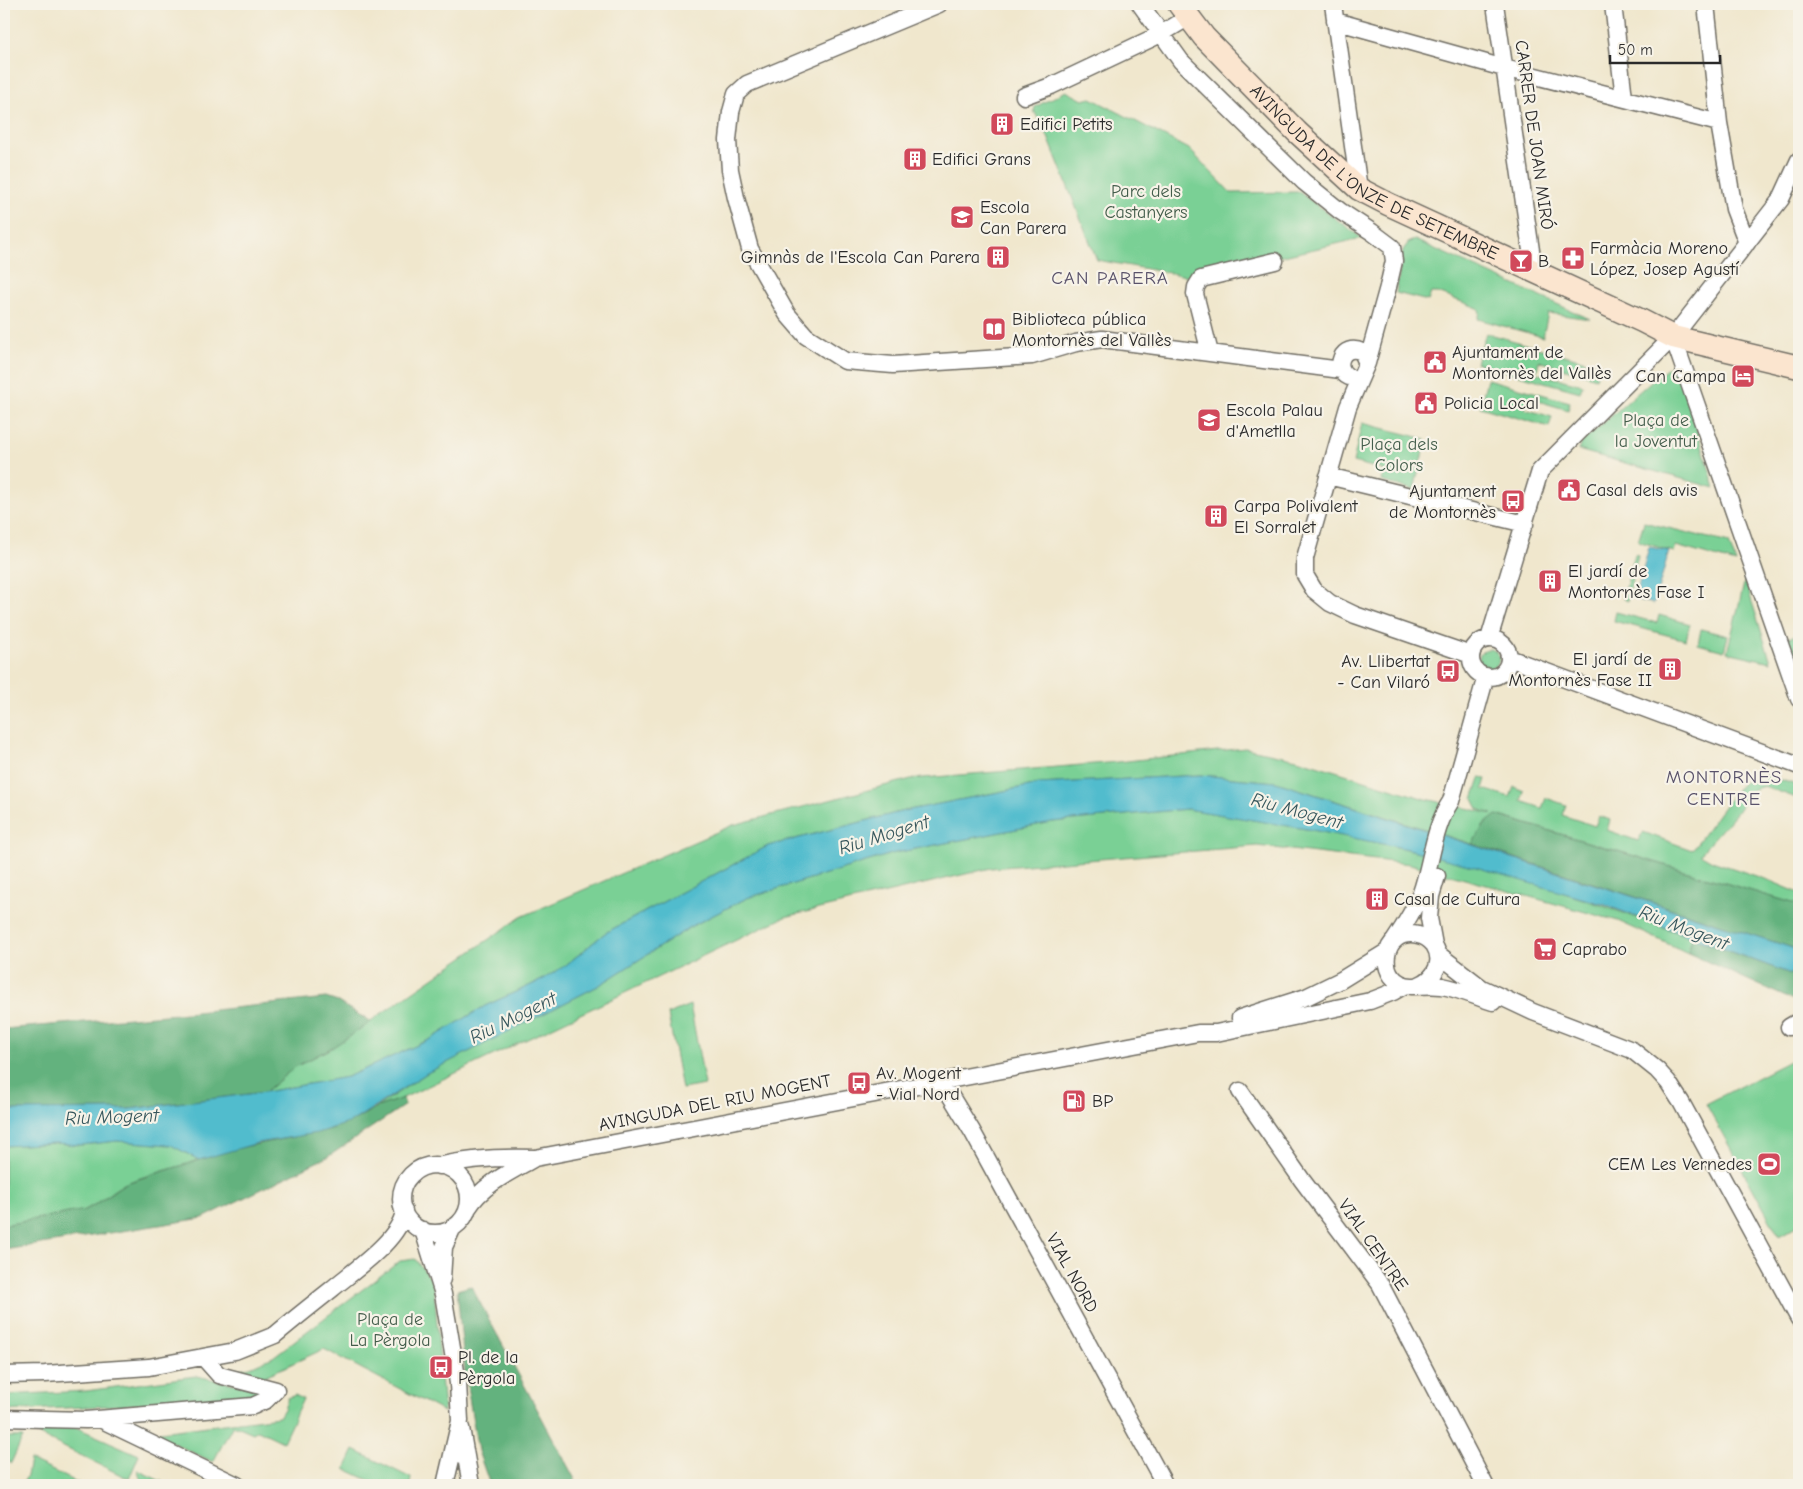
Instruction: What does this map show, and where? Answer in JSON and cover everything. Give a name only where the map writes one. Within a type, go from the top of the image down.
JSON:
[{"type":"street","points":[[939,4],[747,84],[736,94],[731,112],[728,140],[730,170],[750,249],[787,314],[806,336],[845,361],[893,365],[1032,356],[1076,343],[1102,339],[1343,373],[1353,378],[1364,370]]},
{"type":"street","points":[[1140,4],[1181,61],[1304,182],[1340,211],[1392,247],[1394,261],[1364,370],[1348,406],[1305,558],[1306,575],[1314,590],[1330,603],[1355,615],[1471,654]]},
{"type":"street","points":[[1333,4],[1334,22],[1359,189]]},
{"type":"street","name":"CARRER DE JOAN MIRÓ","points":[[1495,4],[1534,271]]},
{"type":"street","points":[[1613,4],[1624,98]]},
{"type":"street","points":[[1706,4],[1720,123],[1734,209],[1747,243]]},
{"type":"street","points":[[1024,96],[1051,86],[1161,34],[1184,10]]},
{"type":"street","name":"AVINGUDA DE L'ONZE DE SETEMBRE","points":[[1184,10],[1204,37],[1297,132],[1359,189],[1673,337],[1795,363]]},
{"type":"street","points":[[1334,22],[1720,123]]},
{"type":"street","points":[[1490,639],[1540,471],[1673,337],[1781,199],[1799,160]]},
{"type":"street","points":[[1210,353],[1196,294],[1196,287],[1201,279],[1275,260]]},
{"type":"street","points":[[1673,337],[1799,698]]},
{"type":"street","points":[[1348,406],[1340,362],[1344,354],[1349,350],[1356,349],[1362,352],[1364,370]]},
{"type":"street","points":[[1328,476],[1524,524]]},
{"type":"street","points":[[1490,639],[1497,640],[1503,645],[1509,658],[1507,666],[1502,673],[1494,677],[1486,676],[1476,671],[1471,660],[1471,654],[1478,644],[1490,639]]},
{"type":"street","points":[[1509,658],[1799,766]]},
{"type":"street","points":[[1486,676],[1451,800],[1453,817],[1426,894],[1411,913],[1391,946],[1386,963],[1390,974],[1400,982],[1412,985],[1442,986],[1502,1006],[1533,1012]]},
{"type":"street","points":[[1412,985],[1430,980],[1436,971],[1436,949],[1426,894]]},
{"type":"street","points":[[1391,946],[1400,936],[1415,934],[1428,939],[1436,949],[1482,988],[1533,1012],[1632,1050],[1657,1070],[1668,1082],[1681,1102],[1799,1319]]},
{"type":"street","name":"AVINGUDA DEL RIU MOGENT","points":[[1198,1033],[1209,1027],[1254,1015],[1306,997],[1341,980],[1391,946]]},
{"type":"street","points":[[1350,974],[1343,989],[1351,1000],[1363,1003]]},
{"type":"street","name":"AVINGUDA DEL RIU MOGENT","points":[[439,1166],[495,1157],[535,1158],[1198,1033],[1216,1033],[1363,1003],[1412,985]]},
{"type":"street","name":"VIAL NORD","points":[[942,1082],[972,1131],[1165,1485]]},
{"type":"street","name":"VIAL CENTRE","points":[[1240,1091],[1302,1180],[1380,1284],[1485,1485]]},
{"type":"street","name":"AVINGUDA DEL RIU MOGENT","points":[[468,1208],[474,1197],[496,1180],[535,1158]]},
{"type":"street","points":[[4,1375],[149,1367],[235,1351],[275,1335],[377,1252],[398,1228],[403,1218],[402,1199],[407,1181],[420,1169],[439,1166],[452,1170],[463,1180],[468,1193],[468,1208],[465,1215],[454,1227],[444,1247],[443,1294]]},
{"type":"street","points":[[404,1211],[409,1220],[422,1230],[435,1233],[454,1227]]},
{"type":"street","points":[[377,1252],[422,1230]]},
{"type":"street","points":[[422,1230],[443,1294],[458,1383],[460,1420],[471,1485]]},
{"type":"street","points":[[4,1418],[86,1420],[253,1406],[266,1400],[276,1390],[219,1375],[204,1356]]},
{"type":"street","points":[[100,1419],[237,1485]]},
{"type":"street","points":[[445,1485],[460,1420]]},
{"type":"green space","name":"Parc dels Castanyers","points":[[1066,91],[1083,100],[1091,98],[1189,149],[1231,193],[1299,192],[1362,238],[1192,277],[1097,260],[1048,137],[1034,111],[1035,107]]},
{"type":"green space","points":[[1415,240],[1590,319],[1548,313],[1543,337],[1478,319],[1480,313],[1478,308],[1438,293],[1431,293],[1428,301],[1396,293],[1403,250],[1409,242]]},
{"type":"green space","points":[[1486,333],[1600,365],[1596,378],[1539,361],[1536,373],[1583,385],[1580,392],[1476,363]]},
{"type":"green space","name":"Plaça de la Joventut","points":[[1673,364],[1685,390],[1715,488],[1578,450],[1583,441]]},
{"type":"green space","points":[[1487,379],[1570,402],[1568,410],[1528,398],[1525,409],[1552,417],[1549,427],[1480,407]]},
{"type":"green space","name":"Plaça dels Colors","points":[[1362,423],[1426,439],[1414,490],[1381,481],[1384,470],[1353,462]]},
{"type":"green space","points":[[1644,522],[1729,543],[1736,563],[1676,546],[1674,552],[1638,541]]},
{"type":"green space","points":[[1635,554],[1638,555],[1627,601],[1623,599]]},
{"type":"green space","points":[[1745,580],[1771,662],[1727,652]]},
{"type":"green space","points":[[1616,612],[1657,623],[1659,615],[1690,624],[1686,640],[1614,621]]},
{"type":"green space","points":[[1701,629],[1728,636],[1724,651],[1698,644]]},
{"type":"green space","points":[[1799,633],[1799,665],[1797,667],[1785,640]]},
{"type":"green space","points":[[1489,649],[1496,652],[1499,659],[1496,666],[1489,669],[1482,666],[1479,659],[1482,652]]},
{"type":"green space","points":[[1245,748],[1297,759],[1422,798],[1492,814],[1478,809],[1473,799],[1480,778],[1486,779],[1483,789],[1510,797],[1514,787],[1524,791],[1521,801],[1542,808],[1546,798],[1566,805],[1562,815],[1595,826],[1599,816],[1610,820],[1607,830],[1638,841],[1643,832],[1692,850],[1734,793],[1755,771],[1799,786],[1799,799],[1764,786],[1754,789],[1737,812],[1700,854],[1712,861],[1799,893],[1799,905],[1497,815],[1485,824],[1472,844],[1276,782],[1200,775],[1039,784],[904,811],[768,846],[605,933],[566,965],[542,980],[485,1006],[431,1039],[347,1077],[265,1092],[295,1067],[333,1047],[521,917],[733,825],[911,779],[1118,762]]},
{"type":"green space","points":[[1187,809],[1352,838],[1407,849],[1479,867],[1587,900],[1692,938],[1688,953],[1618,921],[1410,864],[1257,846],[991,868],[785,917],[403,1098],[375,1108],[427,1073],[598,986],[692,926],[747,898],[895,853],[1052,822]]},
{"type":"green space","points":[[1496,815],[1799,905],[1799,950],[1472,844],[1485,824]]},
{"type":"green space","points":[[1692,938],[1799,977],[1799,1003],[1688,953]]},
{"type":"green space","points":[[326,998],[338,1002],[371,1022],[333,1047],[295,1067],[265,1092],[129,1109],[4,1110],[4,1029],[177,1014]]},
{"type":"green space","points":[[690,1005],[705,1085],[682,1089],[668,1014]]},
{"type":"green space","name":"CEM Les Vernedes","points":[[1799,1056],[1799,1225],[1779,1236],[1706,1104]]},
{"type":"green space","points":[[403,1098],[405,1105],[329,1156],[203,1218],[4,1250],[4,1225],[85,1210],[126,1183],[234,1149],[328,1130],[351,1122],[375,1108]]},
{"type":"green space","points":[[117,1141],[171,1145],[199,1160],[124,1184],[85,1210],[4,1225],[4,1146],[55,1143],[81,1145]]},
{"type":"green space","name":"Plaça de La Pèrgola","points":[[415,1259],[431,1279],[434,1287],[444,1412],[324,1349],[251,1381],[229,1371],[250,1367],[273,1357],[400,1261]]},
{"type":"green space","points":[[471,1286],[578,1485],[490,1485],[478,1451],[465,1374],[457,1290]]},
{"type":"green space","points":[[196,1376],[254,1388],[260,1390],[259,1394],[127,1405],[4,1411],[4,1395],[86,1391]]},
{"type":"green space","points":[[295,1395],[303,1399],[283,1442],[258,1430],[253,1433],[237,1426],[232,1427],[213,1462],[156,1435],[144,1434],[279,1417],[288,1398]]},
{"type":"green space","points":[[35,1426],[73,1426],[139,1455],[129,1479],[33,1432]]},
{"type":"green space","points":[[4,1437],[23,1437],[11,1463],[4,1460]]},
{"type":"green space","points":[[354,1450],[411,1478],[410,1485],[379,1485],[345,1469]]},
{"type":"green space","points":[[30,1460],[83,1485],[22,1485],[27,1476]]},
{"type":"green space","points":[[137,1470],[169,1485],[143,1485]]},
{"type":"water","points":[[1649,547],[1669,551],[1654,604],[1635,599]]},
{"type":"water","name":"Riu Mogent","points":[[1200,775],[1276,782],[1799,950],[1799,977],[1605,905],[1479,868],[1408,849],[1312,830],[1187,809],[1052,822],[895,853],[747,898],[692,926],[598,986],[427,1073],[351,1122],[317,1133],[258,1143],[199,1160],[171,1145],[117,1141],[81,1145],[55,1143],[4,1146],[4,1110],[129,1109],[265,1092],[347,1077],[431,1039],[485,1006],[542,980],[566,965],[605,933],[768,846],[904,811],[1039,784]]},
{"type":"place","name":"Edifici Petits","points":[[1002,124]]},
{"type":"place","name":"Edifici Grans","points":[[915,159]]},
{"type":"place","name":"Escola Can Parera","points":[[962,217]]},
{"type":"place","name":"Gimnàs de l'Escola Can Parera","points":[[998,257]]},
{"type":"place","name":"Farmàcia Moreno López, Josep Agustí","points":[[1573,258]]},
{"type":"place","name":"B","points":[[1521,261]]},
{"type":"place","name":"Biblioteca pública Montornès del Vallès","points":[[994,329]]},
{"type":"place","name":"Ajuntament de Montornès del Vallès","points":[[1435,362]]},
{"type":"place","name":"Can Campa","points":[[1743,376]]},
{"type":"place","name":"Policia Local","points":[[1426,403]]},
{"type":"place","name":"Escola Palau d'Ametlla","points":[[1209,420]]},
{"type":"place","name":"Casal dels avis","points":[[1569,490]]},
{"type":"place","name":"Ajuntament de Montornès","points":[[1513,501]]},
{"type":"place","name":"Carpa Polivalent El Sorralet","points":[[1216,516]]},
{"type":"place","name":"El jardí de Montornès Fase I","points":[[1550,581]]},
{"type":"place","name":"El jardí de Montornès Fase II","points":[[1670,669]]},
{"type":"place","name":"Av. Llibertat - Can Vilaró","points":[[1448,671]]},
{"type":"place","name":"Casal de Cultura","points":[[1377,899]]},
{"type":"place","name":"Caprabo","points":[[1545,949]]},
{"type":"place","name":"Av. Mogent - Vial Nord","points":[[859,1083]]},
{"type":"place","name":"BP","points":[[1074,1101]]},
{"type":"place","name":"CEM Les Vernedes","points":[[1769,1164]]},
{"type":"place","name":"Pl. de la Pèrgola","points":[[441,1367]]},
{"type":"district","name":"CAN PARERA","points":[[1110,278]]},
{"type":"district","name":"MONTORNÈS CENTRE","points":[[1724,788]]}]
